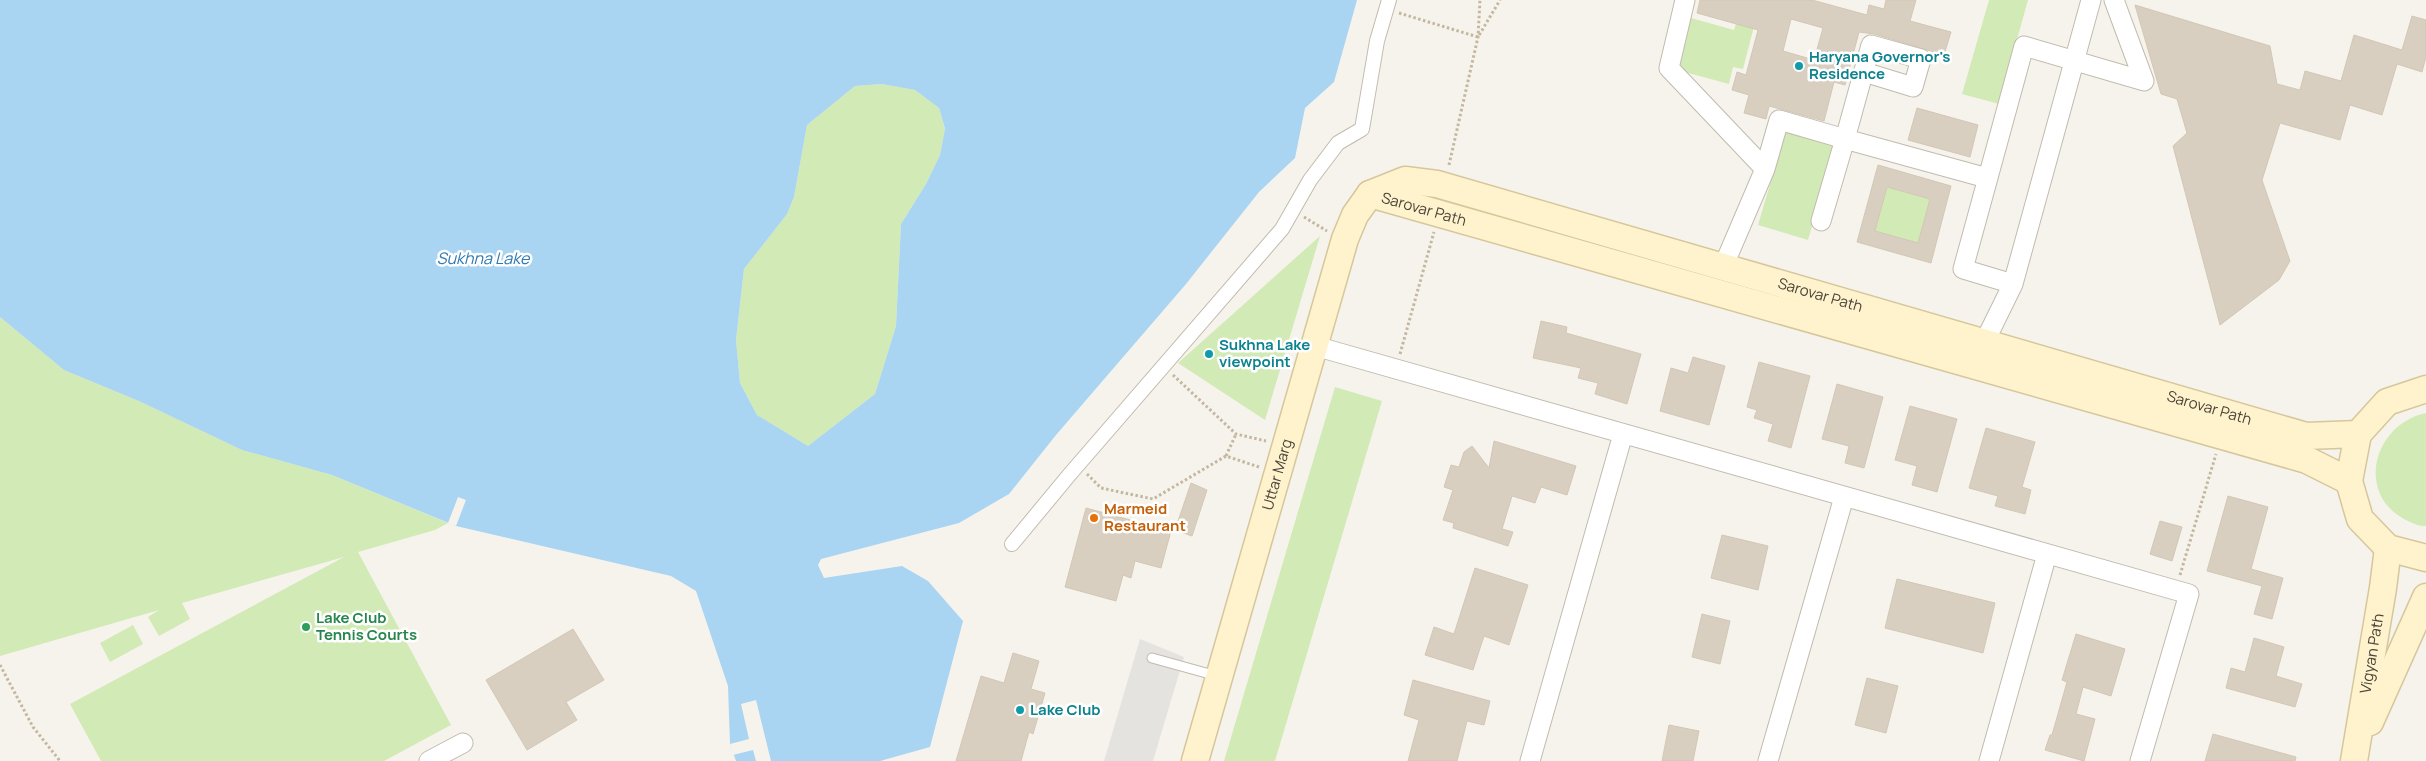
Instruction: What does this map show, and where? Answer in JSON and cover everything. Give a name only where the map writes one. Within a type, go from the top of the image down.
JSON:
[{"type":"main road","name":"Sarovar Path","points":[[1370,194],[1405,180],[1437,184],[2306,436],[2358,434]]},
{"type":"main road","name":"Sarovar Path","points":[[1370,194],[2307,460],[2349,481]]},
{"type":"main road","name":"Uttar Marg","points":[[1195,761],[1345,240],[1355,215],[1370,194]]},
{"type":"main road","points":[[2426,389],[2387,402],[2358,434],[2349,481],[2360,519],[2388,548],[2426,558]]},
{"type":"main road","name":"Vigyan Path","points":[[2354,759],[2384,588],[2388,548]]},
{"type":"main road","name":"Vigyan Path","points":[[2354,759],[2426,597]]},
{"type":"street","points":[[1984,343],[2013,284],[2091,0]]},
{"type":"street","points":[[2013,284],[1963,269],[2024,46],[2144,81],[2114,0]]},
{"type":"street","points":[[1684,1],[1670,68],[1765,169]]},
{"type":"street","points":[[1012,544],[1078,464],[1282,229],[1310,180],[1338,143],[1362,128],[1377,41],[1388,4]]},
{"type":"street","points":[[1821,221],[1864,72]]},
{"type":"street","points":[[1723,267],[1765,169],[1779,120],[1987,178]]},
{"type":"street","points":[[1315,346],[2189,594],[2140,761]]},
{"type":"street","points":[[1530,761],[1623,434]]},
{"type":"street","points":[[1768,761],[1844,496]]},
{"type":"street","points":[[1989,761],[2047,554]]},
{"type":"street","points":[[429,761],[464,743]]},
{"type":"lane","points":[[1152,658],[1219,677]]},
{"type":"path","points":[[1388,4],[1478,37],[1500,0]]},
{"type":"path","points":[[1293,210],[1319,228],[1345,240]]},
{"type":"path","points":[[1163,366],[1236,434],[1286,446]]},
{"type":"path","points":[[1078,464],[1101,488],[1153,499],[1226,456],[1236,434]]},
{"type":"path","points":[[2176,590],[2221,436]]},
{"type":"path","points":[[1226,456],[1278,473]]},
{"type":"path","points":[[0,665],[33,727],[60,761]]},
{"type":"green space","points":[[1989,0],[2028,0],[1999,104],[1962,94]]},
{"type":"green space","points":[[1740,11],[1757,15],[1743,69],[1733,67],[1729,84],[1677,70],[1691,18],[1734,30]]},
{"type":"green space","points":[[882,84],[915,90],[939,108],[945,130],[940,155],[926,184],[901,224],[896,326],[875,394],[808,446],[757,415],[740,383],[736,340],[744,269],[787,214],[794,197],[807,125],[855,86]]},
{"type":"green space","points":[[1786,130],[1836,145],[1808,240],[1758,225]]},
{"type":"green space","points":[[1887,187],[1930,199],[1918,243],[1875,231]]},
{"type":"green space","points":[[1320,236],[1265,420],[1178,363]]},
{"type":"green space","points":[[0,317],[64,370],[141,402],[242,450],[332,475],[448,523],[435,530],[358,552],[451,725],[384,761],[101,761],[70,704],[344,557],[182,603],[190,619],[159,636],[148,617],[159,610],[0,656]]},
{"type":"green space","points":[[1335,387],[1382,401],[1275,761],[1224,761]]},
{"type":"green space","points":[[2426,413],[2426,526],[2410,522],[2391,510],[2381,495],[2376,479],[2377,462],[2383,445],[2393,431],[2408,420]]},
{"type":"green space","points":[[133,625],[143,644],[110,662],[100,643]]},
{"type":"shaded area","points":[[1140,639],[1184,657],[1153,761],[1104,761]]},
{"type":"water","name":"Sukhna Lake","points":[[0,0],[1357,0],[1334,82],[1305,108],[1295,158],[1259,192],[1186,284],[1056,435],[1009,494],[959,523],[821,559],[818,565],[824,578],[902,566],[928,581],[963,621],[930,747],[880,761],[736,761],[730,744],[728,686],[696,591],[671,576],[456,526],[332,475],[242,450],[141,402],[64,370],[0,317]],"holes":[[[882,84],[915,90],[939,108],[945,129],[940,155],[926,184],[901,224],[896,326],[875,394],[808,446],[757,415],[740,383],[736,340],[744,269],[787,214],[794,197],[807,125],[855,86]]]},
{"type":"pier","points":[[458,497],[466,500],[456,526],[448,523]]},
{"type":"pier","points":[[756,700],[771,761],[756,761],[753,750],[733,755],[730,744],[749,739],[741,704]]},
{"type":"building","name":"Haryana Governor's Residence","points":[[1700,0],[1812,0],[1867,15],[1869,5],[1884,9],[1886,0],[1916,0],[1910,21],[1951,32],[1944,55],[1874,34],[1859,32],[1845,85],[1834,82],[1824,121],[1769,106],[1766,119],[1744,113],[1749,95],[1732,90],[1737,72],[1746,75],[1758,30],[1697,13]],"holes":[[[1791,19],[1823,28],[1814,60],[1783,51]]]},
{"type":"building","points":[[2135,5],[2270,46],[2277,84],[2300,90],[2305,71],[2341,81],[2354,35],[2402,50],[2412,16],[2426,20],[2426,57],[2422,72],[2397,64],[2382,115],[2350,105],[2340,140],[2280,123],[2262,180],[2290,261],[2279,280],[2220,325],[2173,146],[2187,133],[2177,99],[2161,94]]},
{"type":"building","points":[[1917,108],[1978,125],[1970,157],[1908,140]]},
{"type":"building","points":[[1878,165],[1951,186],[1931,263],[1857,242]],"holes":[[[1887,187],[1930,199],[1918,243],[1875,231]]]},
{"type":"building","points":[[1541,321],[1567,327],[1566,333],[1641,354],[1627,404],[1595,394],[1598,383],[1578,378],[1581,368],[1533,358]]},
{"type":"building","points":[[1693,357],[1725,366],[1709,425],[1660,411],[1671,368],[1688,373]]},
{"type":"building","points":[[1759,362],[1810,376],[1791,448],[1768,441],[1773,424],[1754,418],[1757,410],[1747,407]]},
{"type":"building","points":[[1837,384],[1883,397],[1864,468],[1845,463],[1849,446],[1822,439]]},
{"type":"building","points":[[1910,406],[1957,419],[1937,492],[1912,485],[1917,466],[1895,460]]},
{"type":"building","points":[[1986,428],[2035,442],[2022,487],[2031,490],[2025,514],[1995,506],[1998,496],[1969,488]]},
{"type":"building","points":[[1494,441],[1576,466],[1567,495],[1541,487],[1535,503],[1512,496],[1502,529],[1513,532],[1508,546],[1453,528],[1454,523],[1443,520],[1453,490],[1444,487],[1451,465],[1459,467],[1464,452],[1472,446],[1489,468]]},
{"type":"building","points":[[1191,483],[1207,490],[1192,536],[1175,530]]},
{"type":"building","points":[[2228,496],[2268,507],[2251,569],[2283,578],[2272,619],[2254,614],[2262,586],[2207,571]]},
{"type":"building","points":[[1086,508],[1171,531],[1161,568],[1135,561],[1131,578],[1123,575],[1116,601],[1065,587]]},
{"type":"building","points":[[2160,521],[2182,527],[2172,561],[2150,554]]},
{"type":"building","points":[[1722,535],[1768,546],[1758,590],[1711,578]]},
{"type":"building","points":[[1475,568],[1528,585],[1509,645],[1484,636],[1473,670],[1425,655],[1434,627],[1454,634]]},
{"type":"building","points":[[1897,579],[1995,603],[1983,653],[1885,628]]},
{"type":"building","points":[[1702,614],[1730,621],[1720,664],[1692,657]]},
{"type":"building","points":[[573,629],[604,680],[566,702],[577,720],[527,750],[486,680]]},
{"type":"building","points":[[2076,634],[2125,649],[2111,696],[2083,687],[2076,714],[2095,719],[2084,761],[2045,750],[2050,735],[2052,735],[2067,682],[2062,680]]},
{"type":"building","points":[[2254,638],[2284,647],[2276,676],[2302,684],[2295,707],[2226,688],[2231,668],[2245,672]]},
{"type":"building","name":"Lake Club","points":[[1013,653],[1039,661],[1031,689],[1045,693],[1033,734],[1029,732],[1021,761],[956,761],[981,676],[1004,683]]},
{"type":"building","points":[[1867,678],[1898,686],[1886,733],[1855,725]]},
{"type":"building","points":[[1413,680],[1490,701],[1484,725],[1467,721],[1457,761],[1408,761],[1419,720],[1404,715]]},
{"type":"building","points":[[1669,725],[1699,731],[1693,761],[1662,761]]},
{"type":"building","points":[[2213,734],[2296,757],[2295,761],[2205,761]]},
{"type":"place","name":"Haryana Governor's Residence","points":[[1799,66]]},
{"type":"place","name":"Sukhna Lake viewpoint","points":[[1209,354]]},
{"type":"place","name":"Marmeid Restaurant","points":[[1094,518]]},
{"type":"place","name":"Lake Club Tennis Courts","points":[[306,627]]},
{"type":"place","name":"Lake Club","points":[[1020,710]]}]
